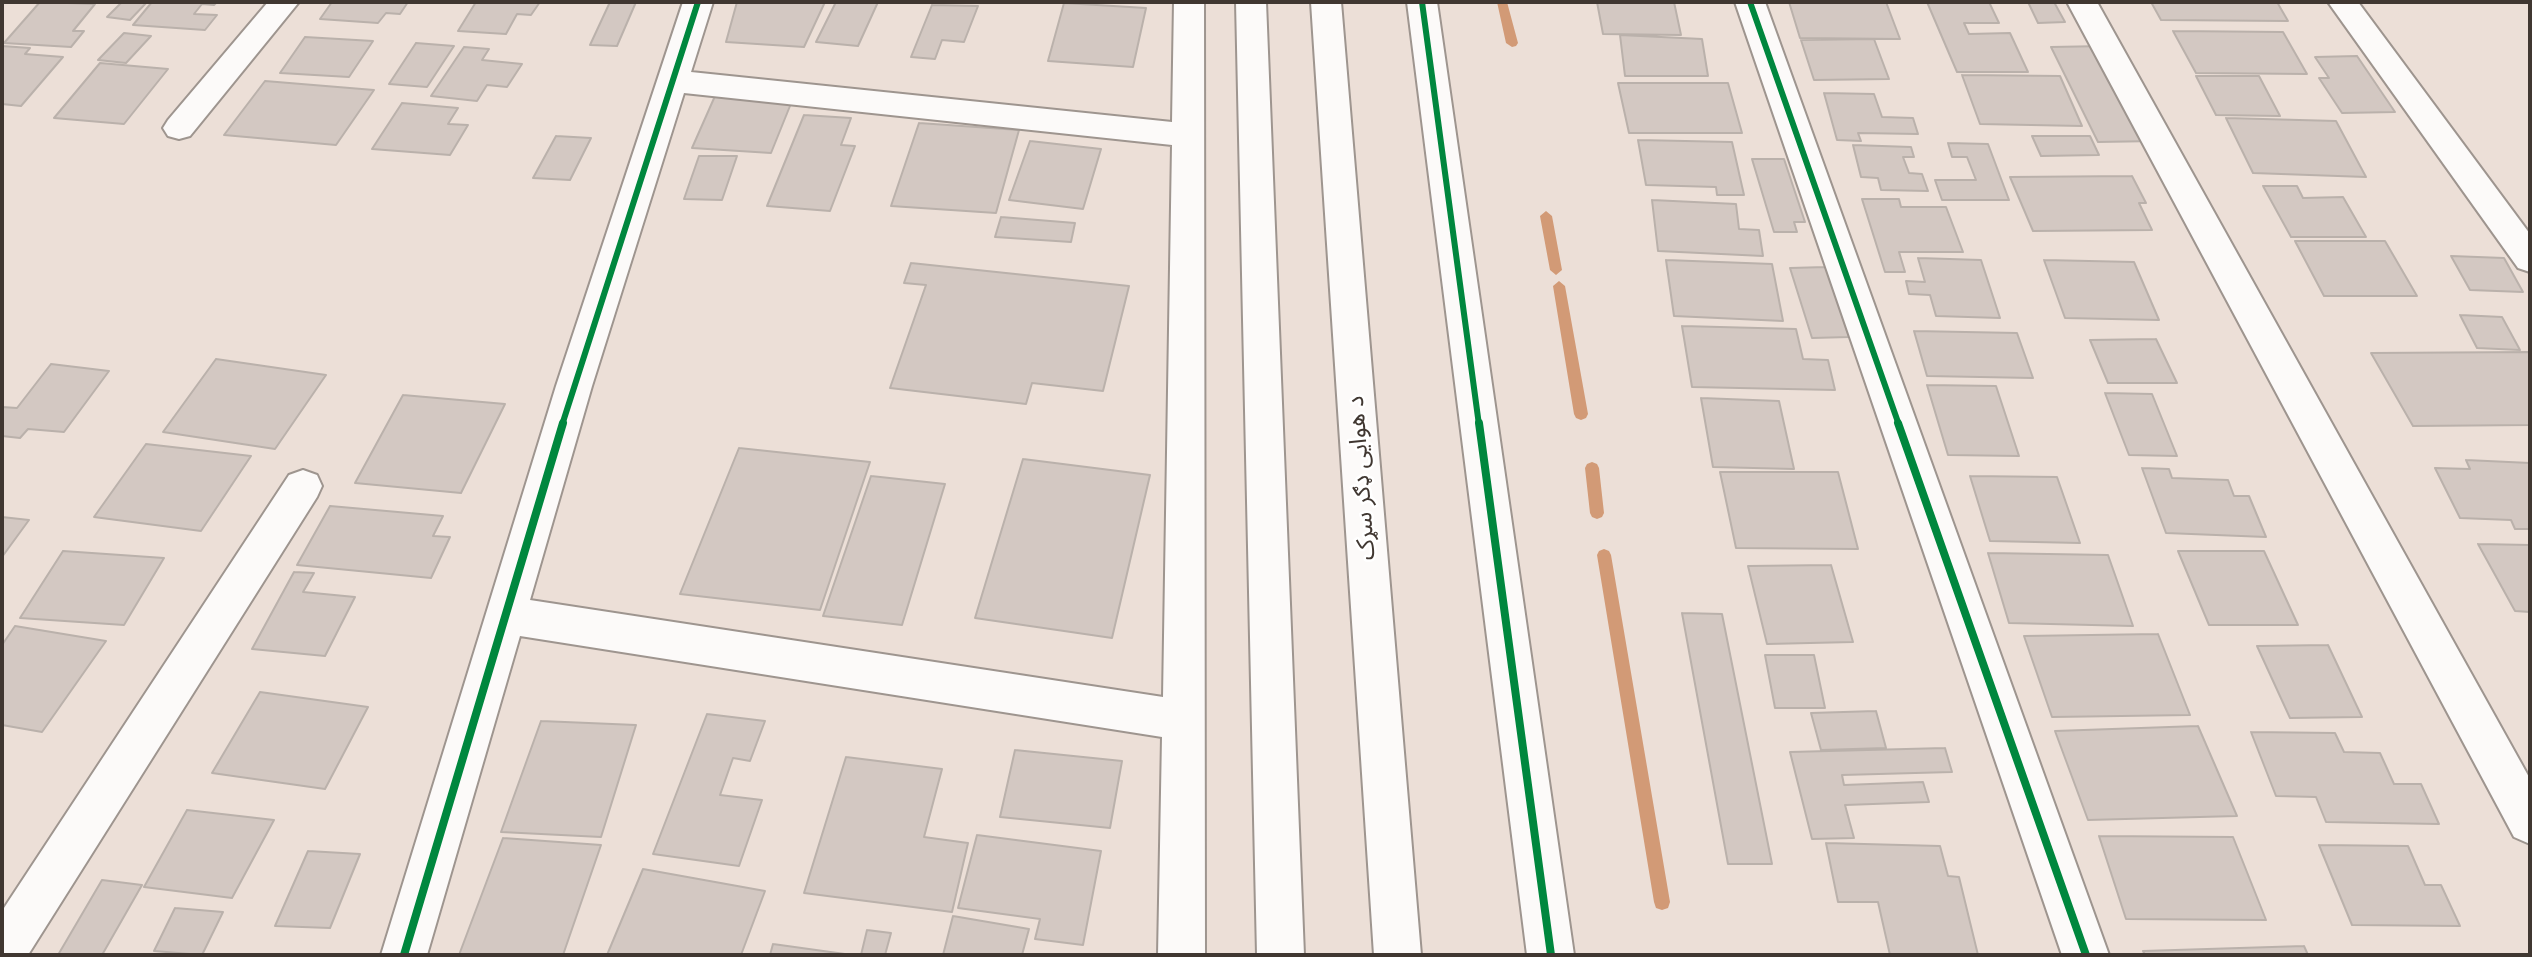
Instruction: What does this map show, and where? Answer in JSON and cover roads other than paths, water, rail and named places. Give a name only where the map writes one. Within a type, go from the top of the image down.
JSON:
[{"type":"street","points":[[178,128],[284,2]]},
{"type":"street","points":[[404,955],[574,386],[698,2]]},
{"type":"street","points":[[1182,955],[1189,2]]},
{"type":"street","points":[[1251,2],[1281,955]]},
{"type":"street","name":"د هوایی ډګر سړک","points":[[1326,2],[1398,955]]},
{"type":"street","points":[[1422,2],[1551,955]]},
{"type":"street","points":[[1750,2],[2086,955]]},
{"type":"street","points":[[2082,2],[2530,822]]},
{"type":"street","points":[[2343,2],[2530,259]]},
{"type":"street","points":[[671,81],[1188,135]]},
{"type":"street","points":[[2,953],[303,486]]},
{"type":"street","points":[[506,615],[1184,720]]},
{"type":"waterway","points":[[1502,2],[1512,43]]},
{"type":"waterway","points":[[1546,216],[1556,270]]},
{"type":"waterway","points":[[1559,286],[1581,414]]},
{"type":"waterway","points":[[1592,468],[1597,513]]},
{"type":"waterway","points":[[1604,555],[1662,902]]}]
